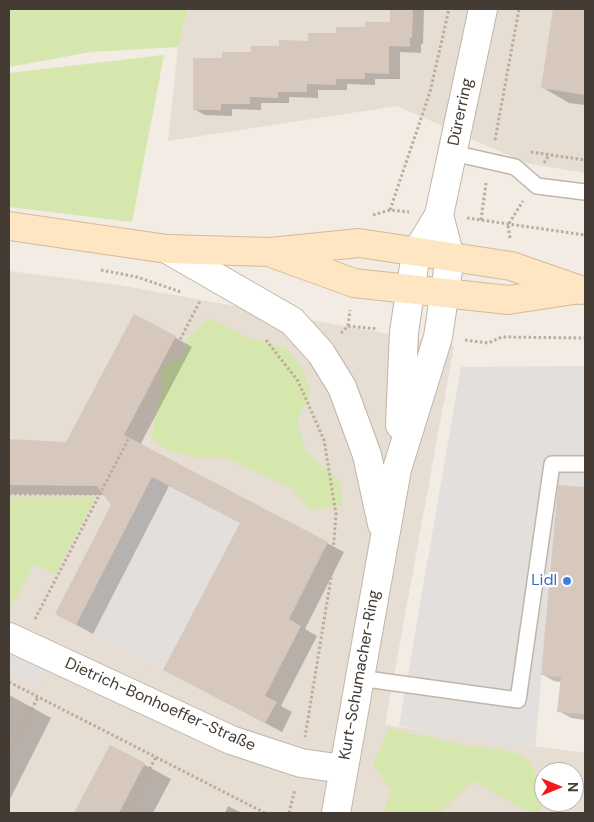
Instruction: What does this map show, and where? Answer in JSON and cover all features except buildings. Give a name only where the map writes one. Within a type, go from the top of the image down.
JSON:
[{"type":"street","name":"Dürerring","points":[[410,290],[416,253],[427,214],[453,153],[483,9]]},
{"type":"street","name":"Dürerring","points":[[427,214],[450,257]]},
{"type":"street","points":[[9,226],[167,249],[270,252],[358,244],[511,266],[582,290]]},
{"type":"street","name":"Kurt-Schumacher-Ring","points":[[167,249],[292,321],[321,353],[342,386],[364,447],[385,536]]},
{"type":"street","points":[[270,252],[342,280],[410,290],[508,300],[582,290]]},
{"type":"street","name":"Kurt-Schumacher-Ring","points":[[336,813],[398,469],[438,337],[450,257]]},
{"type":"street","name":"Kurt-Schumacher-Ring","points":[[398,469],[404,332],[410,290]]},
{"type":"street","name":"Dietrich-Bonhoeffer-Straße","points":[[15,640],[231,740],[301,762],[343,769]]},
{"type":"lane","points":[[453,153],[515,167],[537,186],[585,192]]},
{"type":"lane","points":[[359,678],[518,700],[552,464],[585,464]]},
{"type":"path","points":[[427,214],[390,210],[430,92],[449,9]]},
{"type":"path","points":[[481,220],[490,161],[520,9]]},
{"type":"path","points":[[521,151],[585,160]]},
{"type":"path","points":[[467,218],[585,235]]},
{"type":"path","points":[[100,270],[137,277],[183,292]]},
{"type":"path","points":[[15,640],[100,494],[202,298],[209,303]]},
{"type":"path","points":[[348,326],[385,330]]},
{"type":"path","points":[[264,337],[298,381],[324,440],[336,514],[331,578],[301,762]]},
{"type":"path","points":[[460,340],[488,343],[502,337],[585,338]]},
{"type":"path","points":[[9,494],[100,494]]},
{"type":"path","points":[[9,682],[265,813]]},
{"type":"path","points":[[9,754],[38,697]]},
{"type":"path","points":[[126,813],[156,757]]},
{"type":"shaded area","points":[[188,9],[585,9],[585,173],[526,163],[397,106],[168,141],[178,47]]},
{"type":"shaded area","points":[[9,271],[119,285],[454,346],[385,725],[585,753],[585,813],[9,813]]},
{"type":"shaded area","points":[[585,366],[585,487],[558,485],[535,749],[399,726],[461,367]]},
{"type":"shaded area","points":[[142,445],[274,513],[186,682],[55,614]]},
{"type":"shaded area","points":[[9,647],[48,667],[37,688],[9,674]]},
{"type":"green space","points":[[9,9],[188,9],[178,47],[91,52],[9,67]]},
{"type":"green space","points":[[164,55],[132,222],[9,207],[9,73]]},
{"type":"green space","points":[[209,318],[247,337],[287,349],[303,370],[311,393],[297,419],[305,451],[340,481],[342,506],[310,509],[293,489],[224,457],[198,458],[170,451],[151,438],[161,392],[161,367],[183,357],[186,344],[192,334]]},
{"type":"green space","points":[[9,497],[96,497],[55,574],[34,564],[9,611]]},
{"type":"green space","points":[[389,728],[464,745],[514,752],[530,762],[534,770],[534,812],[539,812],[530,813],[473,781],[442,810],[442,813],[382,813],[392,791],[373,765]]},
{"type":"place","name":"Lidl","points":[[567,581]]}]
